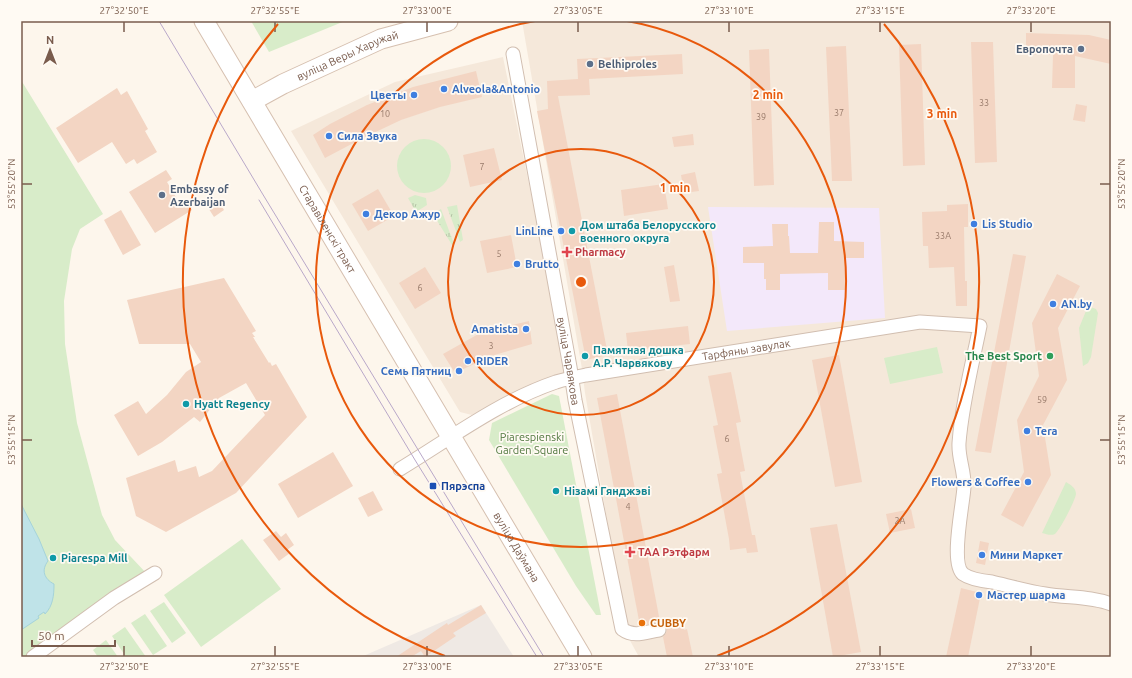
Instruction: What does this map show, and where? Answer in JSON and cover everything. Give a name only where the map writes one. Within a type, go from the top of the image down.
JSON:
[{"type":"main road","name":"Старавіленскі тракт","points":[[204,21],[451,436]]},
{"type":"main road","name":"вуліца Веры Харужай","points":[[252,101],[283,84],[381,39],[448,21]]},
{"type":"main road","name":"вуліца Даўмана","points":[[451,436],[582,657]]},
{"type":"street","name":"вуліца Чарвякова","points":[[513,54],[572,378],[574,400],[622,629],[628,633],[635,634],[659,630]]},
{"type":"street","name":"Тарфяны завулак","points":[[400,469],[429,452],[451,436],[511,402],[556,382],[572,378],[920,322],[980,326],[962,413],[959,443],[959,457],[963,471],[964,487],[957,552],[959,568],[963,574],[980,580],[1046,594],[1090,599],[1111,604]]},
{"type":"street","points":[[33,657],[114,598],[154,573]]},
{"type":"shaded area","points":[[522,21],[1111,21],[1111,657],[639,657],[627,635]]},
{"type":"shaded area","points":[[503,57],[565,361],[564,373],[472,415],[460,412],[291,131],[395,82]]},
{"type":"shaded area","points":[[708,207],[879,208],[885,318],[727,331]]},
{"type":"shaded area","points":[[481,605],[514,657],[361,657]]},
{"type":"green space","points":[[251,21],[345,21],[269,52]]},
{"type":"green space","points":[[21,80],[103,214],[80,229],[72,249],[64,301],[65,344],[77,423],[102,515],[115,540],[147,574],[33,657],[21,657]]},
{"type":"green space","points":[[424,139],[434,141],[443,147],[449,156],[451,166],[449,176],[443,185],[434,191],[424,193],[414,191],[405,185],[399,176],[397,166],[399,156],[405,147],[414,141]]},
{"type":"green space","points":[[415,195],[426,198],[427,205],[416,212],[408,198]]},
{"type":"green space","points":[[457,205],[463,240],[460,242],[447,207]]},
{"type":"green space","points":[[441,209],[454,244],[452,245],[433,214]]},
{"type":"green space","points":[[1088,306],[1096,309],[1098,313],[1091,357],[1088,363],[1083,366],[1079,328]]},
{"type":"green space","points":[[937,347],[943,373],[890,384],[884,358]]},
{"type":"green space","name":"Piarespienski Garden Square","points":[[552,394],[559,396],[601,615],[596,615],[576,586],[489,440],[492,423]]},
{"type":"green space","points":[[1066,482],[1073,487],[1076,492],[1070,509],[1055,534],[1050,535],[1042,533]]},
{"type":"green space","points":[[242,539],[281,589],[201,647],[164,595]]},
{"type":"green space","points":[[164,602],[186,633],[172,643],[150,611]]},
{"type":"green space","points":[[145,614],[167,646],[153,655],[131,623]]},
{"type":"green space","points":[[125,627],[146,657],[126,657],[112,636]]},
{"type":"green space","points":[[106,640],[118,657],[98,657],[93,650]]},
{"type":"water","points":[[21,504],[39,539],[48,561],[44,571],[48,580],[54,584],[54,592],[48,611],[45,614],[44,612],[38,616],[39,618],[21,630]]},
{"type":"building","points":[[1026,33],[1089,35],[1111,40],[1111,64],[1075,56],[1075,88],[1052,88],[1053,55],[1026,54]]},
{"type":"building","points":[[971,42],[993,42],[997,162],[975,163]]},
{"type":"building","points":[[921,44],[925,165],[903,166],[899,45]]},
{"type":"building","points":[[846,46],[852,181],[832,181],[826,47]]},
{"type":"building","points":[[769,49],[774,185],[754,186],[749,50]]},
{"type":"building","name":"Дом штаба Белорусского военного округа","points":[[682,54],[683,74],[589,79],[590,95],[558,96],[608,355],[586,360],[537,111],[548,109],[547,81],[578,79],[577,59]]},
{"type":"building","points":[[476,71],[482,97],[440,107],[401,120],[325,158],[313,135],[330,124],[367,105],[413,87]]},
{"type":"building","points":[[117,88],[121,95],[127,91],[148,129],[145,131],[157,152],[137,164],[134,159],[126,164],[112,142],[78,163],[56,128]]},
{"type":"building","points":[[1076,104],[1087,106],[1085,122],[1073,120]]},
{"type":"building","points":[[693,134],[694,145],[674,147],[672,137]]},
{"type":"building","points":[[494,148],[502,180],[470,187],[463,155]]},
{"type":"building","points":[[166,170],[172,179],[167,182],[180,204],[186,200],[192,210],[155,233],[129,192]]},
{"type":"building","points":[[695,172],[699,191],[684,193],[681,175]]},
{"type":"building","points":[[664,184],[668,209],[624,216],[621,190]]},
{"type":"building","points":[[378,189],[394,216],[368,231],[352,204]]},
{"type":"building","points":[[217,199],[224,210],[214,217],[207,206]]},
{"type":"building","points":[[968,204],[968,227],[964,227],[967,306],[956,306],[954,267],[929,268],[928,246],[923,246],[922,212],[947,211],[947,205]]},
{"type":"building","points":[[121,210],[141,245],[123,255],[104,220]]},
{"type":"building","points":[[819,222],[834,222],[834,241],[864,242],[864,258],[845,258],[845,290],[828,290],[828,273],[780,274],[780,290],[766,290],[764,263],[743,263],[743,247],[773,246],[772,224],[788,224],[790,253],[818,253]]},
{"type":"building","points":[[511,235],[517,267],[487,273],[480,241]]},
{"type":"building","points":[[1013,254],[1026,256],[991,453],[975,451]]},
{"type":"building","points":[[674,265],[680,301],[670,302],[664,267]]},
{"type":"building","points":[[425,267],[441,293],[415,309],[399,283]]},
{"type":"building","points":[[1057,274],[1080,286],[1058,328],[1067,380],[1043,425],[1051,475],[1023,527],[1001,515],[1024,472],[1017,420],[1039,376],[1032,323]]},
{"type":"building","name":"Hyatt Regency","points":[[224,278],[256,331],[252,333],[255,337],[253,337],[269,363],[270,362],[272,366],[276,364],[307,417],[236,493],[166,532],[136,516],[126,478],[175,460],[178,472],[196,466],[199,477],[212,471],[265,415],[246,383],[219,398],[200,422],[194,417],[162,442],[138,456],[114,415],[138,401],[146,414],[167,395],[186,372],[201,362],[190,344],[139,344],[127,300]]},
{"type":"building","points":[[529,321],[532,344],[491,356],[455,373],[443,354],[482,332]]},
{"type":"building","points":[[688,326],[690,344],[628,351],[626,333]]},
{"type":"building","points":[[839,355],[862,482],[835,487],[812,360]]},
{"type":"building","points":[[731,372],[741,422],[736,423],[745,471],[740,472],[752,535],[755,535],[758,552],[747,553],[746,548],[730,550],[717,474],[722,473],[713,426],[718,425],[708,376]]},
{"type":"building","points":[[617,394],[660,622],[640,626],[597,398]]},
{"type":"building","points":[[333,452],[353,486],[298,518],[278,484]]},
{"type":"building","points":[[373,491],[383,510],[368,517],[358,498]]},
{"type":"building","points":[[911,509],[915,528],[890,533],[886,514]]},
{"type":"building","points":[[837,524],[861,652],[833,657],[810,528]]},
{"type":"building","points":[[276,531],[281,537],[286,533],[294,545],[287,550],[290,553],[279,561],[263,540]]},
{"type":"building","points":[[980,541],[989,543],[985,565],[976,563]]},
{"type":"building","points":[[961,588],[981,593],[968,657],[946,657]]},
{"type":"building","points":[[481,605],[486,613],[453,633],[456,636],[425,657],[421,651],[411,657],[396,657],[447,623],[448,625]]},
{"type":"building","points":[[682,620],[684,630],[687,629],[693,657],[667,657],[663,637],[667,629],[663,623]]},
{"type":"tram line","points":[[159,21],[544,657]]},
{"type":"tram line","points":[[259,200],[415,460],[537,657]]},
{"type":"place","name":"Европочта","points":[[1081,49]]},
{"type":"place","name":"Belhiproles","points":[[590,64]]},
{"type":"place","name":"Alveola&Antonio","points":[[444,89]]},
{"type":"place","name":"Цветы","points":[[414,95]]},
{"type":"place","name":"Сила Звука","points":[[329,136]]},
{"type":"place","name":"Embassy of Azerbaijan","points":[[162,195]]},
{"type":"place","name":"Декор Ажур","points":[[366,214]]},
{"type":"place","name":"Lis Studio","points":[[974,224]]},
{"type":"place","name":"LinLine","points":[[561,231]]},
{"type":"place","name":"Дом штаба Белорусского военного округа","points":[[572,231]]},
{"type":"place","name":"Pharmacy","points":[[567,252]]},
{"type":"place","name":"Brutto","points":[[517,264]]},
{"type":"place","name":"AN.by","points":[[1053,304]]},
{"type":"place","name":"Amatista","points":[[526,329]]},
{"type":"place","name":"Памятная дошка А.Р. Чарвякову","points":[[585,356]]},
{"type":"place","name":"The Best Sport","points":[[1050,356]]},
{"type":"place","name":"RIDER","points":[[468,361]]},
{"type":"place","name":"Семь Пятниц","points":[[459,371]]},
{"type":"place","name":"Hyatt Regency","points":[[186,404]]},
{"type":"place","name":"Tera","points":[[1027,431]]},
{"type":"place","name":"Flowers & Coffee","points":[[1028,482]]},
{"type":"place","name":"Пярэспа","points":[[433,486]]},
{"type":"place","name":"Нізамі Гянджэві","points":[[556,491]]},
{"type":"place","name":"ТАА Рэтфарм","points":[[630,552]]},
{"type":"place","name":"Мини Маркет","points":[[982,555]]},
{"type":"place","name":"Piarespa Mill","points":[[53,558]]},
{"type":"place","name":"Мастер шарма","points":[[979,595]]},
{"type":"place","name":"CUBBY","points":[[642,623]]}]
